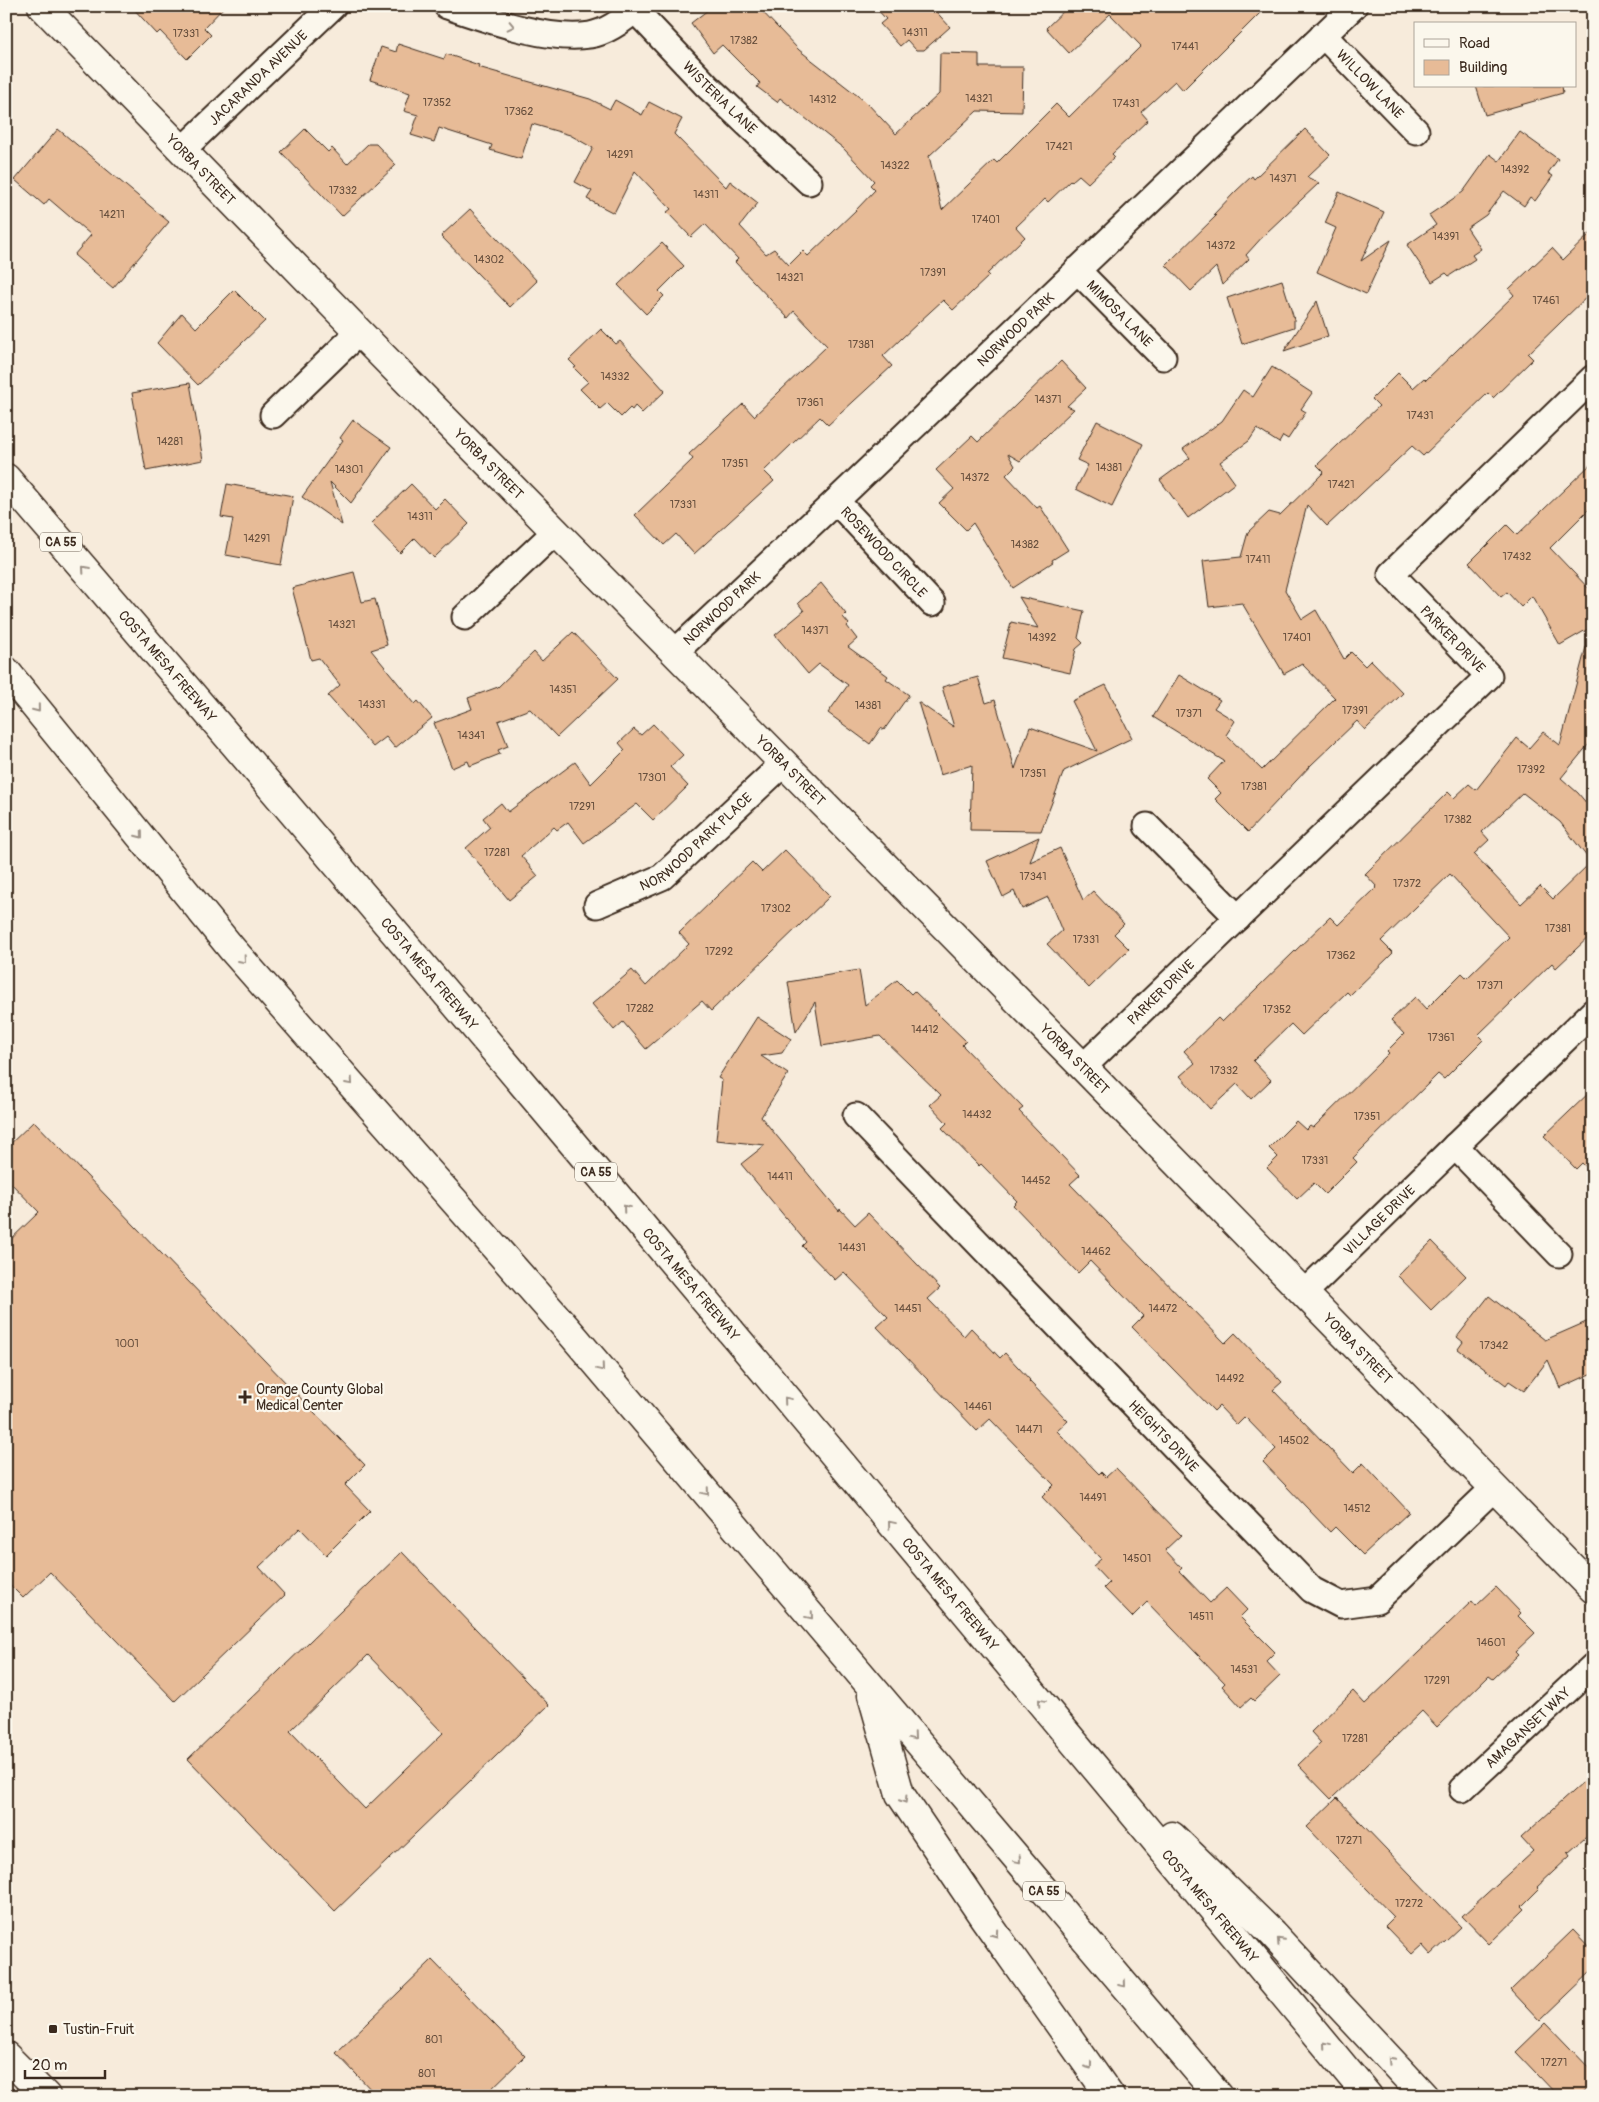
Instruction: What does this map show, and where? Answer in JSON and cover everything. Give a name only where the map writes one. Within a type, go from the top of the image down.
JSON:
[{"type":"main road","name":"YORBA STREET","points":[[42,6],[359,332],[676,652],[1593,1589]]},
{"type":"main road","name":"COSTA MESA FREEWAY","points":[[6,478],[334,860],[1368,2096]]},
{"type":"main road","name":"CA 55","points":[[6,671],[232,949],[569,1331],[1219,2096]]},
{"type":"main road","points":[[870,1686],[900,1794],[984,1918],[1110,2096]]},
{"type":"main road","points":[[1072,1740],[1272,1932],[1424,2096]]},
{"type":"main road","points":[[6,2056],[46,2096]]},
{"type":"street","name":"JACARANDA AVENUE","points":[[182,150],[333,6]]},
{"type":"street","points":[[447,6],[490,21],[550,35],[590,35],[612,26],[637,8]]},
{"type":"street","name":"NORWOOD PARK","points":[[676,652],[1354,6]]},
{"type":"street","name":"WISTERIA LANE","points":[[637,8],[707,86],[809,182]]},
{"type":"street","name":"WILLOW LANE","points":[[1323,35],[1416,132]]},
{"type":"street","name":"MIMOSA LANE","points":[[1077,270],[1162,357]]},
{"type":"street","points":[[273,415],[359,332]]},
{"type":"street","name":"PARKER DRIVE","points":[[1083,1067],[1489,676],[1391,574],[1593,378]]},
{"type":"street","name":"ROSEWOOD CIRCLE","points":[[836,501],[932,604]]},
{"type":"street","points":[[465,617],[556,531]]},
{"type":"street","name":"NORWOOD PARK PLACE","points":[[597,905],[662,876],[784,763]]},
{"type":"street","points":[[1147,826],[1238,918]]},
{"type":"street","name":"VILLAGE DRIVE","points":[[1304,1293],[1593,1012]]},
{"type":"street","name":"HEIGHTS DRIVE","points":[[856,1116],[1312,1590],[1341,1604],[1377,1600],[1494,1488]]},
{"type":"street","points":[[1455,1146],[1559,1254]]},
{"type":"street","name":"AMAGANSET WAY","points":[[1462,1790],[1593,1666]]},
{"type":"building","points":[[131,6],[225,6],[204,28],[211,35],[187,59],[160,31],[157,34]]},
{"type":"building","points":[[713,6],[757,6],[799,50],[867,103],[896,134],[939,94],[940,53],[979,54],[979,67],[1023,67],[1022,112],[977,111],[929,156],[942,210],[994,160],[997,163],[1056,104],[1069,117],[1141,46],[1110,14],[1069,53],[1046,28],[1069,6],[1267,6],[1183,90],[1175,81],[1141,112],[1148,120],[1112,154],[1115,157],[1088,183],[1079,175],[1048,202],[1045,199],[1016,227],[1025,237],[987,274],[989,276],[953,310],[943,300],[919,322],[883,356],[892,366],[828,425],[820,417],[764,471],[774,481],[694,554],[676,534],[664,545],[635,515],[693,459],[689,454],[743,404],[754,416],[827,346],[794,311],[788,318],[735,262],[738,259],[705,224],[691,237],[667,212],[671,209],[635,171],[614,213],[587,199],[592,191],[575,182],[593,148],[570,135],[532,124],[521,159],[490,150],[492,145],[439,128],[434,142],[411,135],[418,115],[404,111],[410,93],[370,80],[381,47],[396,52],[398,44],[444,59],[446,54],[479,65],[478,67],[590,99],[610,109],[615,100],[642,115],[649,102],[682,119],[674,134],[726,187],[730,181],[758,203],[740,226],[766,254],[774,249],[789,265],[803,251],[808,256],[856,210],[875,190],[870,185],[874,181],[843,148],[780,98],[777,102],[757,87],[760,83],[722,45],[713,53],[691,23]]},
{"type":"building","points":[[874,6],[931,6],[950,27],[924,50],[916,50],[907,40],[900,46],[880,24],[886,19]]},
{"type":"building","points":[[1477,88],[1562,88],[1563,93],[1485,115]]},
{"type":"building","points":[[58,129],[169,222],[113,288],[74,255],[91,235],[49,199],[44,205],[15,180]]},
{"type":"building","points":[[305,129],[328,152],[332,148],[347,164],[368,144],[376,144],[396,165],[342,216],[281,152]]},
{"type":"building","points":[[1305,129],[1330,155],[1307,177],[1319,183],[1265,234],[1246,255],[1249,259],[1222,285],[1216,267],[1191,291],[1166,265],[1216,216],[1214,214],[1235,192],[1252,176],[1254,179]]},
{"type":"building","points":[[1520,132],[1558,159],[1548,173],[1553,176],[1535,201],[1530,197],[1524,206],[1504,191],[1486,215],[1467,228],[1481,249],[1472,255],[1475,259],[1449,276],[1446,273],[1432,282],[1407,245],[1436,225],[1429,215],[1463,192],[1490,154],[1499,161]]},
{"type":"building","points":[[1339,192],[1384,212],[1361,261],[1391,240],[1366,294],[1317,272],[1336,228],[1325,223]]},
{"type":"building","points":[[470,209],[537,281],[510,307],[441,236]]},
{"type":"building","points":[[1593,231],[1593,291],[1528,354],[1533,359],[1493,398],[1488,393],[1423,456],[1412,446],[1327,526],[1307,505],[1285,590],[1302,619],[1316,610],[1344,659],[1351,652],[1365,666],[1371,660],[1403,693],[1365,730],[1357,721],[1311,765],[1248,832],[1215,799],[1221,793],[1207,779],[1224,761],[1153,717],[1179,675],[1220,700],[1214,708],[1235,721],[1226,735],[1262,770],[1335,698],[1302,664],[1284,674],[1242,603],[1209,607],[1203,561],[1241,557],[1248,532],[1269,512],[1280,515],[1324,472],[1317,465],[1379,406],[1372,399],[1398,373],[1413,388],[1424,378],[1426,380],[1514,295],[1509,289],[1552,248],[1563,260]]},
{"type":"building","points":[[662,243],[684,266],[659,291],[664,296],[646,314],[618,285]]},
{"type":"building","points":[[1282,280],[1294,319],[1294,327],[1242,344],[1227,298]]},
{"type":"building","points":[[234,290],[265,321],[198,385],[157,343],[182,313],[196,328]]},
{"type":"building","points":[[1317,301],[1328,336],[1284,351]]},
{"type":"building","points":[[601,329],[616,344],[620,341],[665,391],[642,413],[635,406],[632,410],[630,408],[621,417],[607,403],[600,409],[580,389],[588,382],[569,360]]},
{"type":"building","points":[[1061,361],[1086,388],[1067,406],[1074,409],[1020,461],[1008,454],[1015,466],[1006,475],[1037,508],[1040,506],[1068,550],[1013,588],[973,523],[966,530],[939,503],[954,489],[936,470],[972,436],[978,442]]},
{"type":"building","points":[[1272,367],[1312,393],[1301,409],[1306,412],[1288,439],[1283,436],[1279,443],[1257,429],[1249,441],[1220,462],[1235,483],[1188,518],[1160,480],[1190,458],[1183,449],[1222,421],[1243,390],[1253,397]]},
{"type":"building","points":[[190,383],[203,460],[146,471],[132,393]]},
{"type":"building","points":[[353,420],[391,447],[351,503],[330,482],[342,525],[302,497],[343,440],[340,438]]},
{"type":"building","points":[[1097,421],[1143,444],[1112,507],[1076,489],[1088,465],[1077,460]]},
{"type":"building","points":[[1593,462],[1593,505],[1550,548],[1593,593],[1593,626],[1560,645],[1532,596],[1521,607],[1507,592],[1501,597],[1469,563],[1507,525],[1517,535]]},
{"type":"building","points":[[227,484],[293,496],[281,565],[226,555],[233,519],[221,517]]},
{"type":"building","points":[[411,484],[435,509],[445,499],[469,524],[434,558],[415,538],[400,553],[371,523]]},
{"type":"building","points":[[354,572],[362,602],[375,599],[387,645],[371,650],[415,704],[418,701],[432,718],[395,748],[386,737],[373,747],[328,696],[340,685],[319,658],[311,660],[292,588]]},
{"type":"building","points":[[821,583],[846,614],[843,617],[857,639],[848,647],[888,676],[886,679],[909,695],[884,730],[881,728],[870,744],[828,713],[848,685],[819,664],[808,674],[775,635],[804,611],[798,603]]},
{"type":"building","points":[[1019,597],[1084,611],[1078,638],[1083,643],[1076,649],[1070,673],[1002,658],[1011,622],[1038,628]]},
{"type":"building","points":[[573,632],[618,679],[557,737],[530,709],[498,721],[508,746],[498,750],[500,754],[470,766],[468,761],[452,768],[434,723],[472,709],[468,698],[498,687],[534,652],[542,661]]},
{"type":"building","points":[[1586,647],[1593,648],[1593,739],[1561,778],[1578,793],[1593,811],[1593,933],[1556,968],[1552,963],[1478,1035],[1483,1040],[1444,1079],[1438,1074],[1353,1158],[1357,1162],[1325,1194],[1314,1183],[1297,1199],[1267,1168],[1278,1157],[1269,1148],[1296,1121],[1306,1130],[1310,1126],[1313,1128],[1389,1053],[1387,1051],[1404,1034],[1391,1020],[1415,997],[1426,1009],[1462,973],[1467,978],[1509,937],[1450,874],[1381,941],[1393,953],[1350,995],[1347,992],[1302,1035],[1291,1024],[1253,1061],[1271,1080],[1251,1099],[1237,1084],[1210,1109],[1180,1076],[1195,1063],[1184,1051],[1218,1018],[1222,1022],[1330,917],[1338,925],[1377,887],[1365,874],[1448,792],[1454,798],[1469,784],[1476,790],[1517,738],[1529,748],[1543,732],[1560,745]],"holes":[[[1523,793],[1560,822],[1591,862],[1553,899],[1540,886],[1521,904],[1474,854],[1489,840],[1482,832]]]},
{"type":"building","points":[[978,677],[986,703],[995,700],[1015,769],[1030,727],[1097,751],[1072,701],[1106,685],[1132,738],[1064,771],[1041,831],[970,830],[972,765],[940,775],[918,702],[954,727],[942,687]]},
{"type":"building","points":[[653,724],[683,755],[670,767],[688,786],[653,820],[637,804],[584,843],[568,822],[557,830],[554,827],[521,856],[538,876],[509,900],[466,848],[490,827],[483,818],[501,803],[508,812],[575,762],[591,784],[625,750],[619,743],[634,729],[641,735]]},
{"type":"building","points":[[1039,837],[1030,862],[1060,848],[1083,900],[1093,891],[1124,924],[1114,934],[1129,949],[1089,988],[1047,944],[1062,931],[1048,897],[1022,909],[1014,891],[1003,897],[987,861]]},
{"type":"building","points":[[785,850],[830,896],[711,1011],[702,1001],[646,1049],[623,1022],[614,1030],[592,1004],[632,970],[646,986],[689,944],[679,933],[752,862],[762,872]]},
{"type":"building","points":[[859,970],[865,1005],[897,980],[911,994],[914,991],[966,1041],[962,1045],[1023,1108],[1019,1111],[1080,1175],[1070,1184],[1225,1343],[1235,1333],[1282,1382],[1273,1390],[1353,1473],[1363,1463],[1409,1512],[1363,1555],[1335,1527],[1330,1532],[1263,1462],[1276,1449],[1245,1417],[1237,1425],[1219,1406],[1214,1411],[1132,1327],[1143,1316],[1090,1261],[1078,1273],[1013,1205],[1017,1201],[942,1128],[947,1123],[930,1105],[941,1095],[880,1036],[822,1046],[815,1002],[796,1032],[788,982]]},
{"type":"building","points":[[757,1017],[791,1039],[782,1053],[761,1056],[788,1074],[761,1117],[839,1211],[840,1209],[855,1225],[868,1213],[940,1288],[928,1299],[964,1336],[971,1328],[1000,1358],[1005,1353],[1068,1421],[1057,1431],[1099,1474],[1101,1472],[1106,1477],[1116,1468],[1181,1535],[1165,1550],[1182,1568],[1179,1571],[1210,1603],[1226,1588],[1247,1610],[1240,1617],[1275,1652],[1266,1661],[1280,1676],[1254,1701],[1251,1698],[1241,1707],[1222,1686],[1225,1683],[1147,1602],[1132,1617],[1104,1588],[1109,1583],[1093,1566],[1101,1559],[1042,1497],[1054,1485],[990,1419],[977,1431],[877,1327],[888,1317],[844,1272],[835,1280],[802,1246],[806,1242],[741,1164],[765,1145],[716,1140],[722,1080],[718,1078]]},
{"type":"building","points":[[1593,1089],[1593,1174],[1582,1163],[1576,1169],[1544,1136]]},
{"type":"building","points":[[34,1121],[365,1465],[345,1485],[370,1511],[326,1555],[300,1528],[259,1567],[285,1595],[175,1701],[50,1572],[23,1598],[6,1581],[6,1244],[39,1212],[6,1178],[6,1148]]},
{"type":"building","points":[[1432,1241],[1466,1276],[1431,1310],[1398,1276]]},
{"type":"building","points":[[1489,1296],[1545,1340],[1593,1319],[1593,1373],[1560,1388],[1548,1360],[1524,1391],[1509,1381],[1506,1385],[1458,1349],[1463,1342],[1457,1337]]},
{"type":"building","points":[[402,1552],[549,1705],[335,1911],[188,1759]],"holes":[[[368,1655],[443,1733],[365,1809],[290,1731]]]},
{"type":"building","points":[[1496,1587],[1521,1613],[1518,1616],[1535,1633],[1515,1652],[1518,1655],[1493,1679],[1489,1676],[1437,1727],[1422,1711],[1331,1799],[1298,1765],[1321,1743],[1311,1732],[1353,1691],[1365,1704],[1472,1601],[1476,1606]]},
{"type":"building","points":[[1593,1773],[1593,1831],[1568,1853],[1570,1856],[1537,1887],[1539,1889],[1522,1906],[1525,1909],[1489,1944],[1462,1916],[1533,1851],[1521,1838]]},
{"type":"building","points":[[1337,1798],[1461,1927],[1431,1955],[1422,1945],[1412,1954],[1385,1926],[1394,1917],[1307,1827]]},
{"type":"building","points":[[1573,1930],[1593,1951],[1593,1970],[1540,2021],[1511,1990]]},
{"type":"building","points":[[432,1960],[525,2056],[484,2096],[377,2096],[336,2053]]},
{"type":"building","points":[[1546,2023],[1593,2072],[1593,2084],[1580,2096],[1558,2096],[1516,2052]]},
{"type":"place","name":"Orange County Global Medical Center","points":[[245,1397]]},
{"type":"place","name":"Tustin-Fruit","points":[[53,2029]]}]
